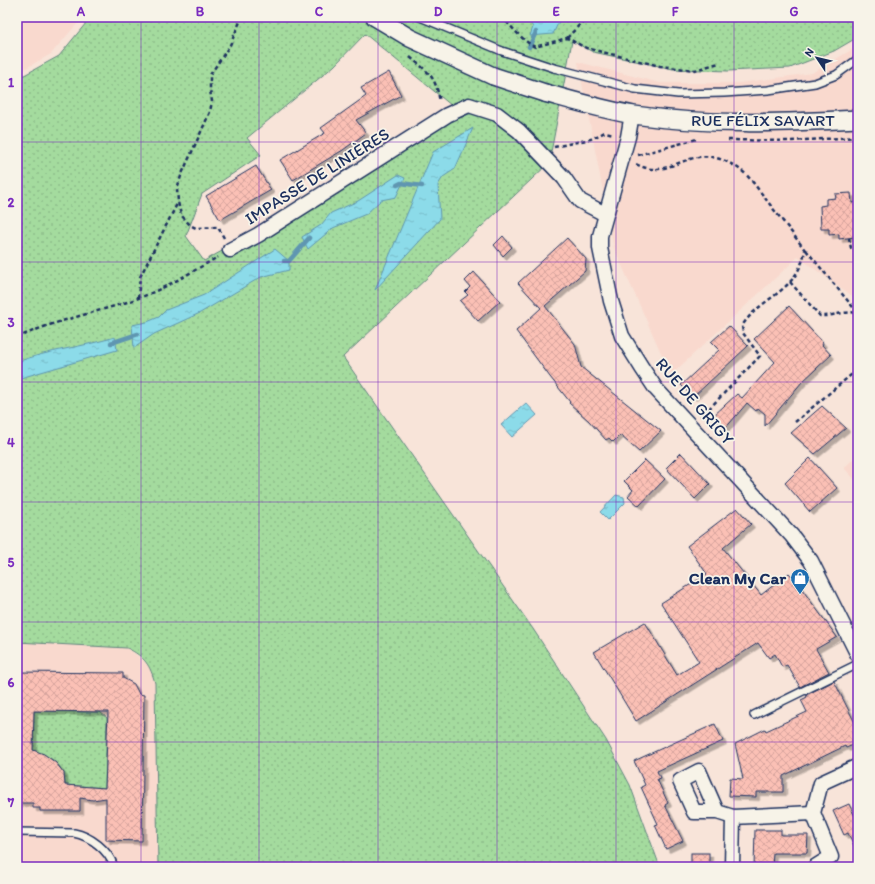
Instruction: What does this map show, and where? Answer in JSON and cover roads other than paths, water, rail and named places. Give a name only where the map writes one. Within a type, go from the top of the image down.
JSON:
[{"type":"street","name":"RUE FÉLIX SAVART","points":[[375,17],[410,38],[493,76],[545,93],[632,114],[695,121],[755,124],[858,119]]},
{"type":"street","name":"IMPASSE DE LINIÈRES","points":[[230,250],[258,235],[447,114],[469,105],[497,114],[519,131],[564,178],[580,201],[605,214]]},
{"type":"street","name":"RUE DE GRIGY","points":[[632,114],[628,137],[600,236],[600,248],[611,301],[622,336],[656,389],[792,536],[811,561],[836,608],[858,655]]},
{"type":"street","points":[[815,867],[831,857],[813,813],[821,783],[858,766]]},
{"type":"street","points":[[717,812],[733,817],[813,813]]},
{"type":"street","points":[[732,867],[733,817]]},
{"type":"lane","points":[[420,17],[502,51],[554,68],[635,89],[678,94],[768,90],[815,83],[836,75],[858,59]]},
{"type":"lane","points":[[754,715],[858,664]]},
{"type":"lane","points":[[17,832],[74,832],[83,834],[93,840],[108,856],[114,867]]},
{"type":"water","points":[[526,17],[561,17],[553,34],[530,36],[533,27]]},
{"type":"water","points":[[473,128],[455,169],[443,177],[438,185],[440,219],[375,290],[433,152]]},
{"type":"water","points":[[398,175],[405,178],[396,197],[381,200],[366,214],[333,228],[308,249],[302,237],[321,225],[331,213],[358,201]]},
{"type":"water","points":[[275,249],[289,261],[289,270],[261,277],[200,313],[154,334],[134,348],[132,325],[147,322],[159,317],[166,310],[204,295]]},
{"type":"water","points":[[115,337],[117,350],[17,379],[17,362],[41,354]]},
{"type":"water","points":[[526,403],[537,415],[512,437],[501,425]]},
{"type":"water","points":[[616,495],[624,497],[625,503],[608,520],[600,512]]},
{"type":"waterway","points":[[529,47],[536,32]]},
{"type":"waterway","points":[[397,185],[401,183],[422,186]]},
{"type":"waterway","points":[[284,261],[289,261],[309,238]]},
{"type":"waterway","points":[[111,343],[138,334]]},
{"type":"place","name":"Clean My Car","points":[[800,595]]}]
